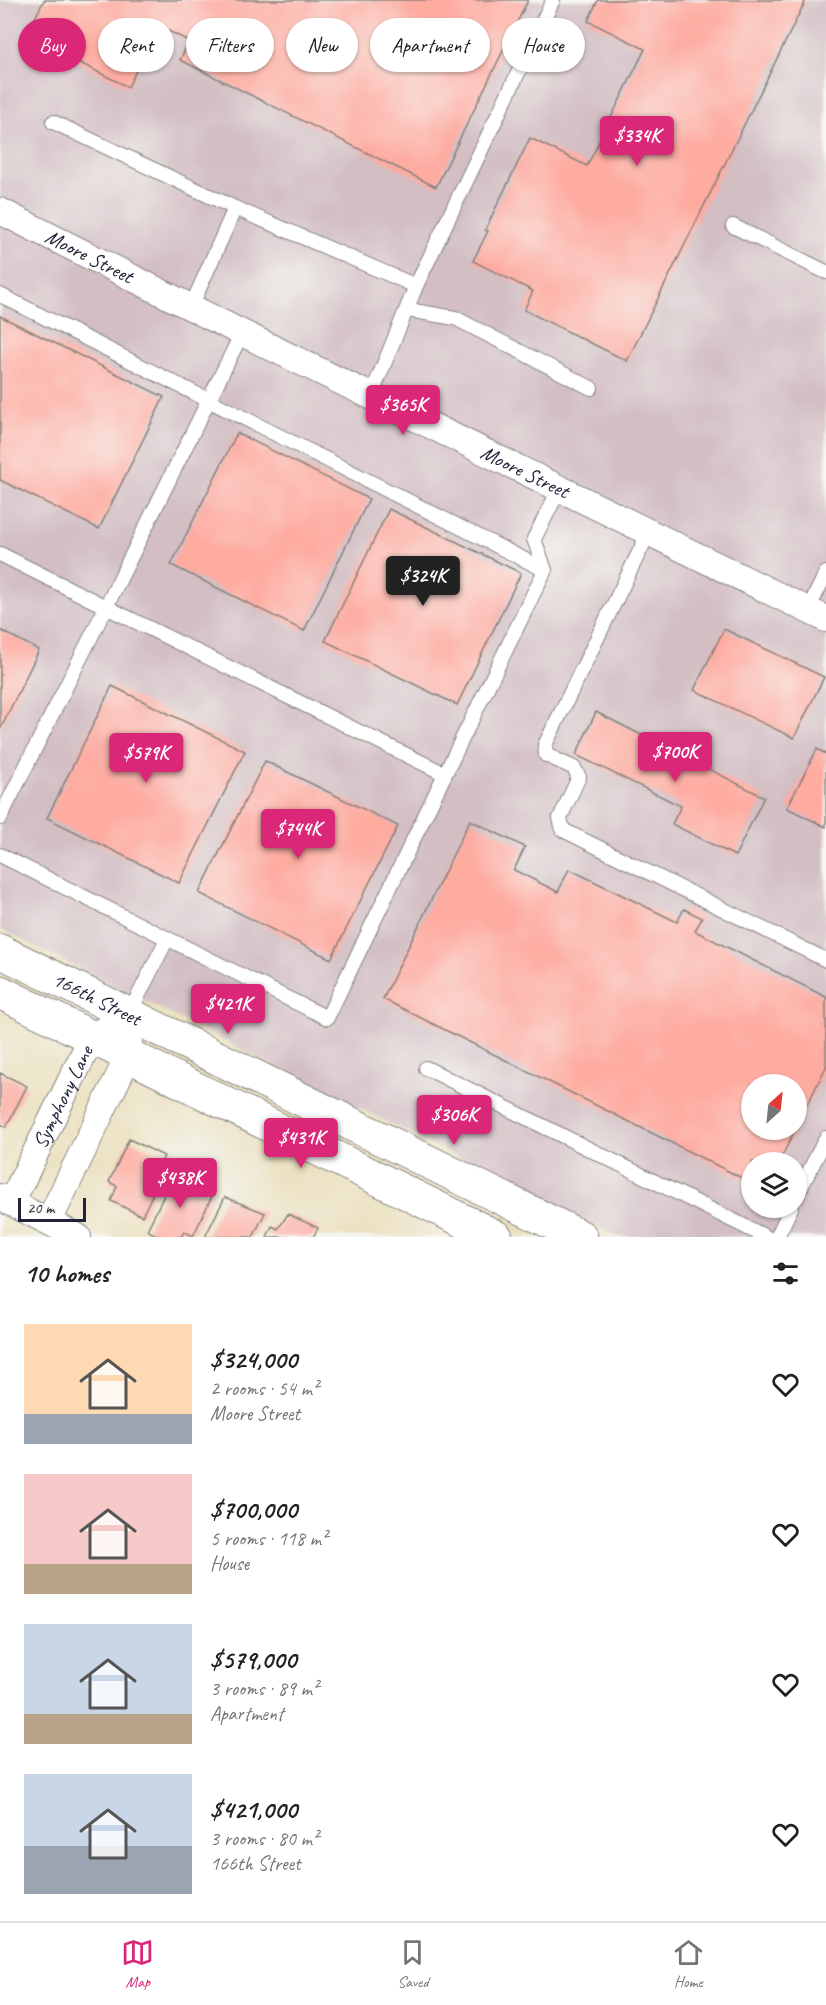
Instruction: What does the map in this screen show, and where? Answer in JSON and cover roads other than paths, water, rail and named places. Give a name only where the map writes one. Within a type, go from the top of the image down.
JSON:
[{"type":"street","name":"Moore Street","points":[[0,211],[242,333],[817,615]]},
{"type":"street","name":"166th Street","points":[[0,951],[581,1237]]},
{"type":"street","name":"166th Street","points":[[0,992],[496,1237]]},
{"type":"street","name":"Symphony Lane","points":[[6,1200],[92,1037],[129,1014]]},
{"type":"street","name":"Symphony Lane","points":[[49,1221],[129,1056],[129,1014]]},
{"type":"street","points":[[6,1200],[78,1237]]},
{"type":"lane","points":[[371,396],[416,286],[553,0]]},
{"type":"lane","points":[[53,122],[235,208],[416,286]]},
{"type":"lane","points":[[191,307],[235,208]]},
{"type":"lane","points":[[733,226],[826,272]]},
{"type":"lane","points":[[0,295],[545,570]]},
{"type":"lane","points":[[408,310],[455,318],[591,388]]},
{"type":"lane","points":[[0,818],[242,333]]},
{"type":"lane","points":[[0,855],[327,1018],[545,570],[534,539],[560,488]]},
{"type":"lane","points":[[649,532],[545,745],[546,755],[574,768],[579,777],[560,818],[563,830],[826,960]]},
{"type":"lane","points":[[0,554],[445,774]]},
{"type":"lane","points":[[817,615],[826,573]]},
{"type":"lane","points":[[129,1014],[167,939]]},
{"type":"lane","points":[[426,1068],[766,1237]]},
{"type":"lane","points":[[807,1175],[826,1138]]},
{"type":"lane","points":[[777,1237],[786,1218]]}]
